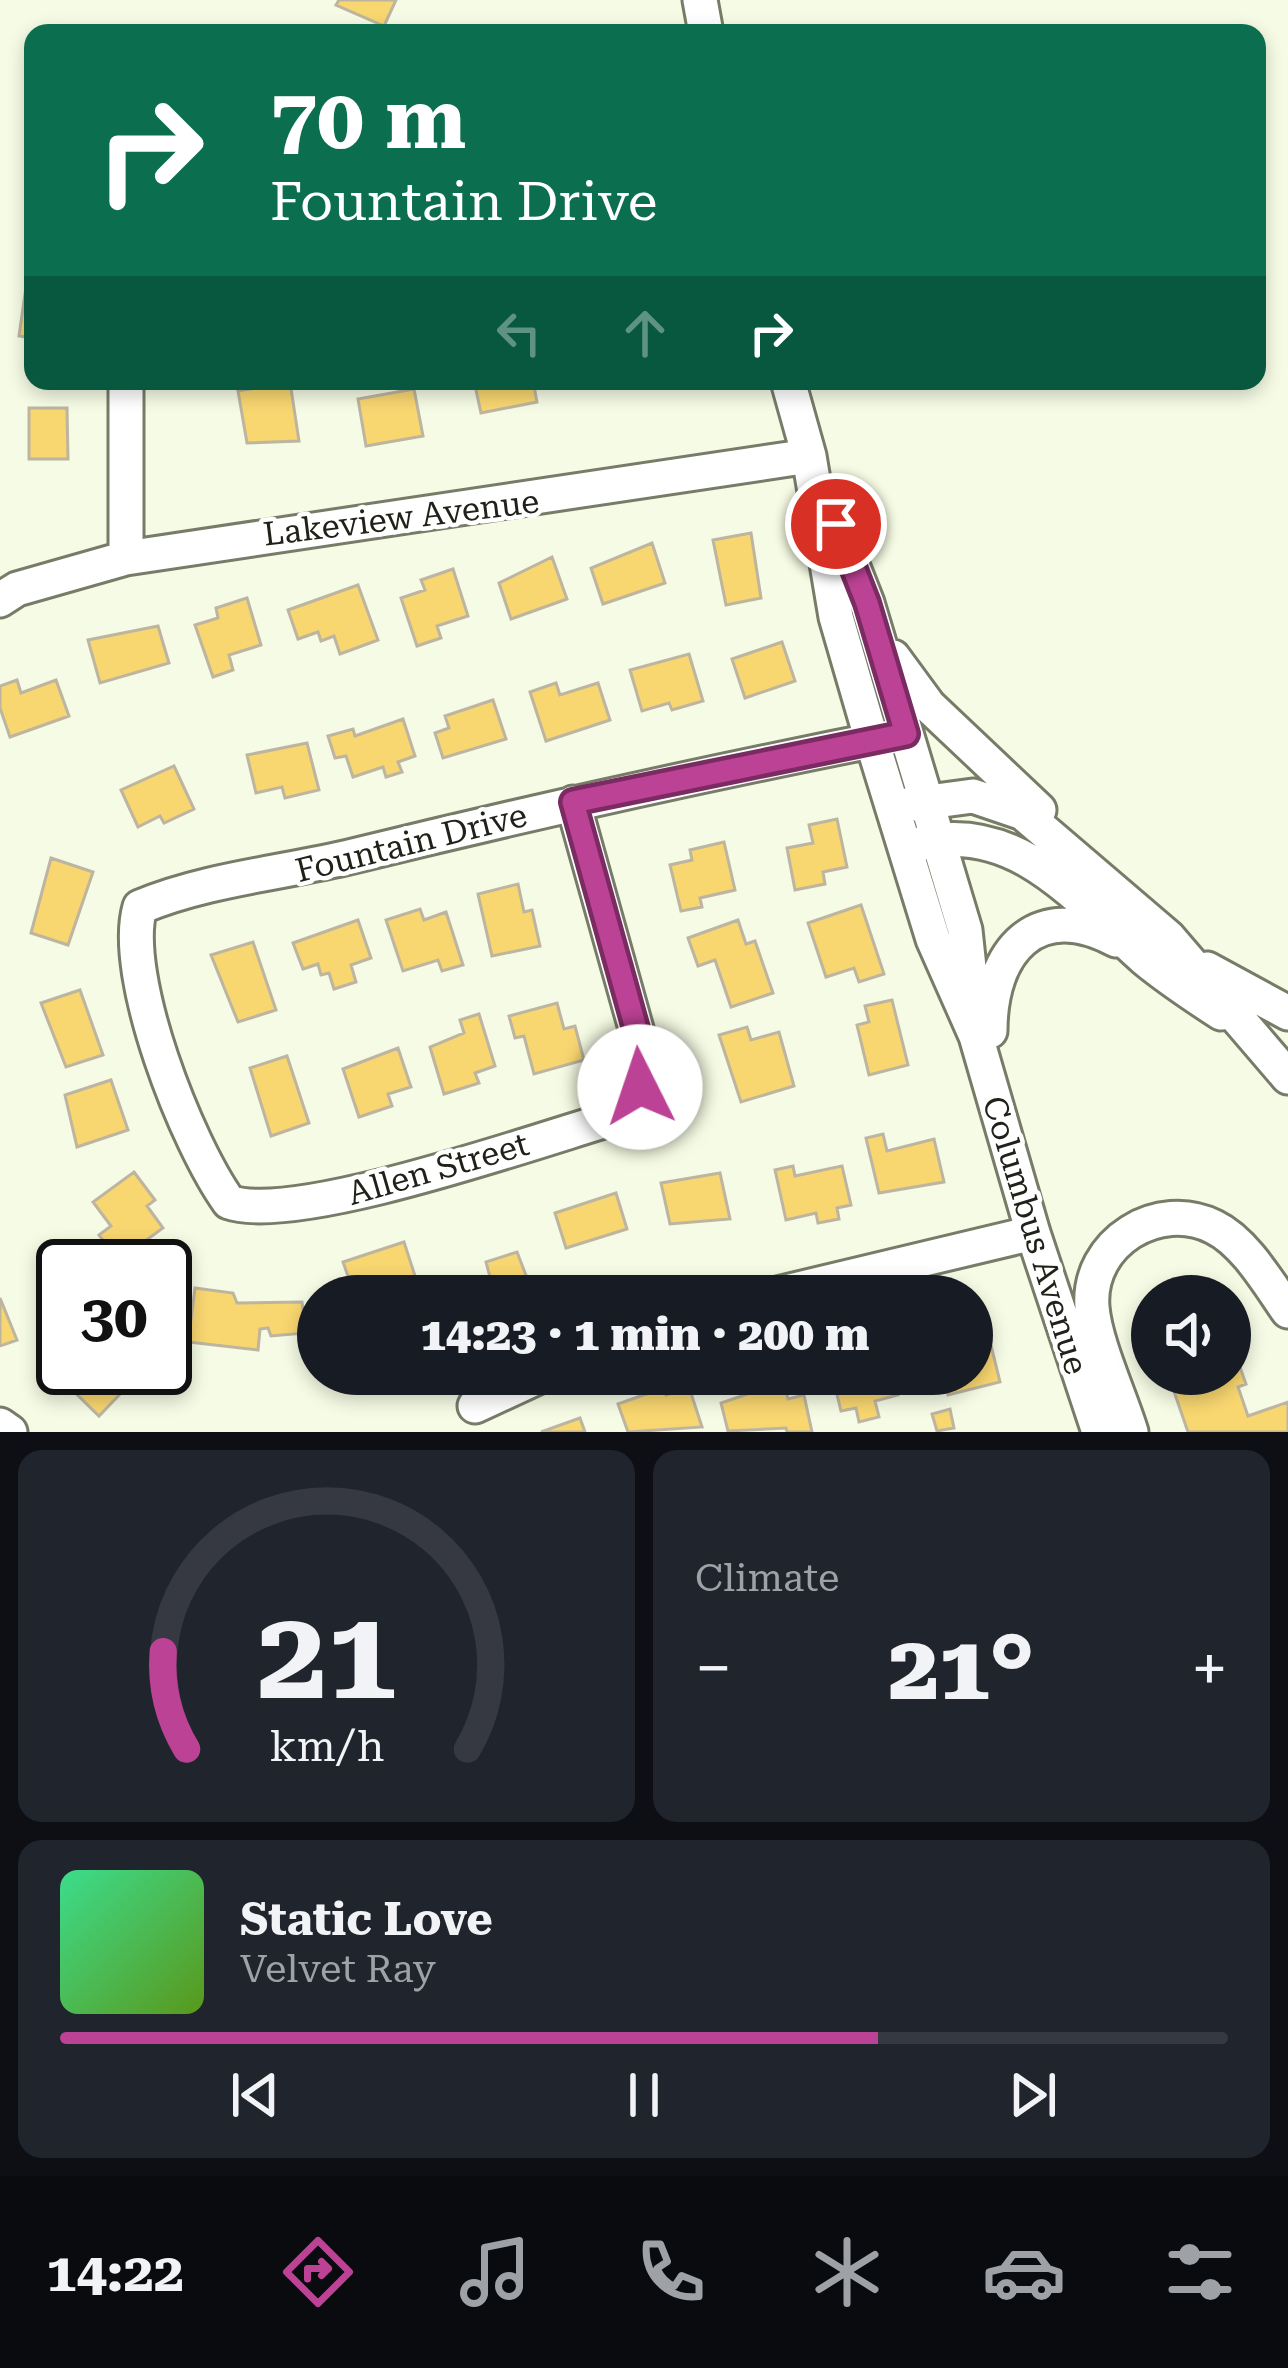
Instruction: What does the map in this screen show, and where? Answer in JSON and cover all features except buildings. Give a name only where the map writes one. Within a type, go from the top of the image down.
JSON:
[{"type":"street","points":[[126,390],[126,558]]},
{"type":"street","name":"Columbus Avenue","points":[[791,390],[809,456],[867,603],[965,930],[976,1036]]},
{"type":"street","name":"Lakeview Avenue","points":[[0,600],[17,589],[126,558],[809,456]]},
{"type":"street","name":"Columbus Avenue","points":[[809,456],[836,617],[872,741],[933,939],[976,1036],[1033,1233],[1099,1432]]},
{"type":"street","points":[[867,603],[886,645],[929,706],[1117,888],[1157,949]]},
{"type":"street","name":"Fountain Drive","points":[[137,918],[140,907],[179,890],[268,877],[573,802],[906,734]]},
{"type":"street","points":[[892,808],[973,796],[998,801],[1023,813],[1117,888]]},
{"type":"street","name":"Allen Street","points":[[137,918],[134,950],[172,1089],[194,1143],[229,1202],[271,1210],[346,1195],[623,1115],[640,1087],[645,1061],[573,802]]},
{"type":"street","points":[[904,848],[939,840],[987,843],[1036,863],[1157,949],[1288,1077]]},
{"type":"street","points":[[990,1086],[994,988],[1014,947],[1050,926],[1095,929],[1157,949],[1288,1013]]},
{"type":"street","points":[[1131,1432],[1092,1307],[1097,1274],[1114,1246],[1140,1223],[1179,1217],[1216,1228],[1238,1246],[1288,1311]]},
{"type":"street","points":[[857,1275],[1033,1233]]},
{"type":"street","points":[[475,1406],[499,1395]]},
{"type":"street","points":[[0,1425],[10,1432]]},
{"type":"route","points":[[640,1087],[645,1061],[573,802],[906,734],[867,603],[836,524]]}]
